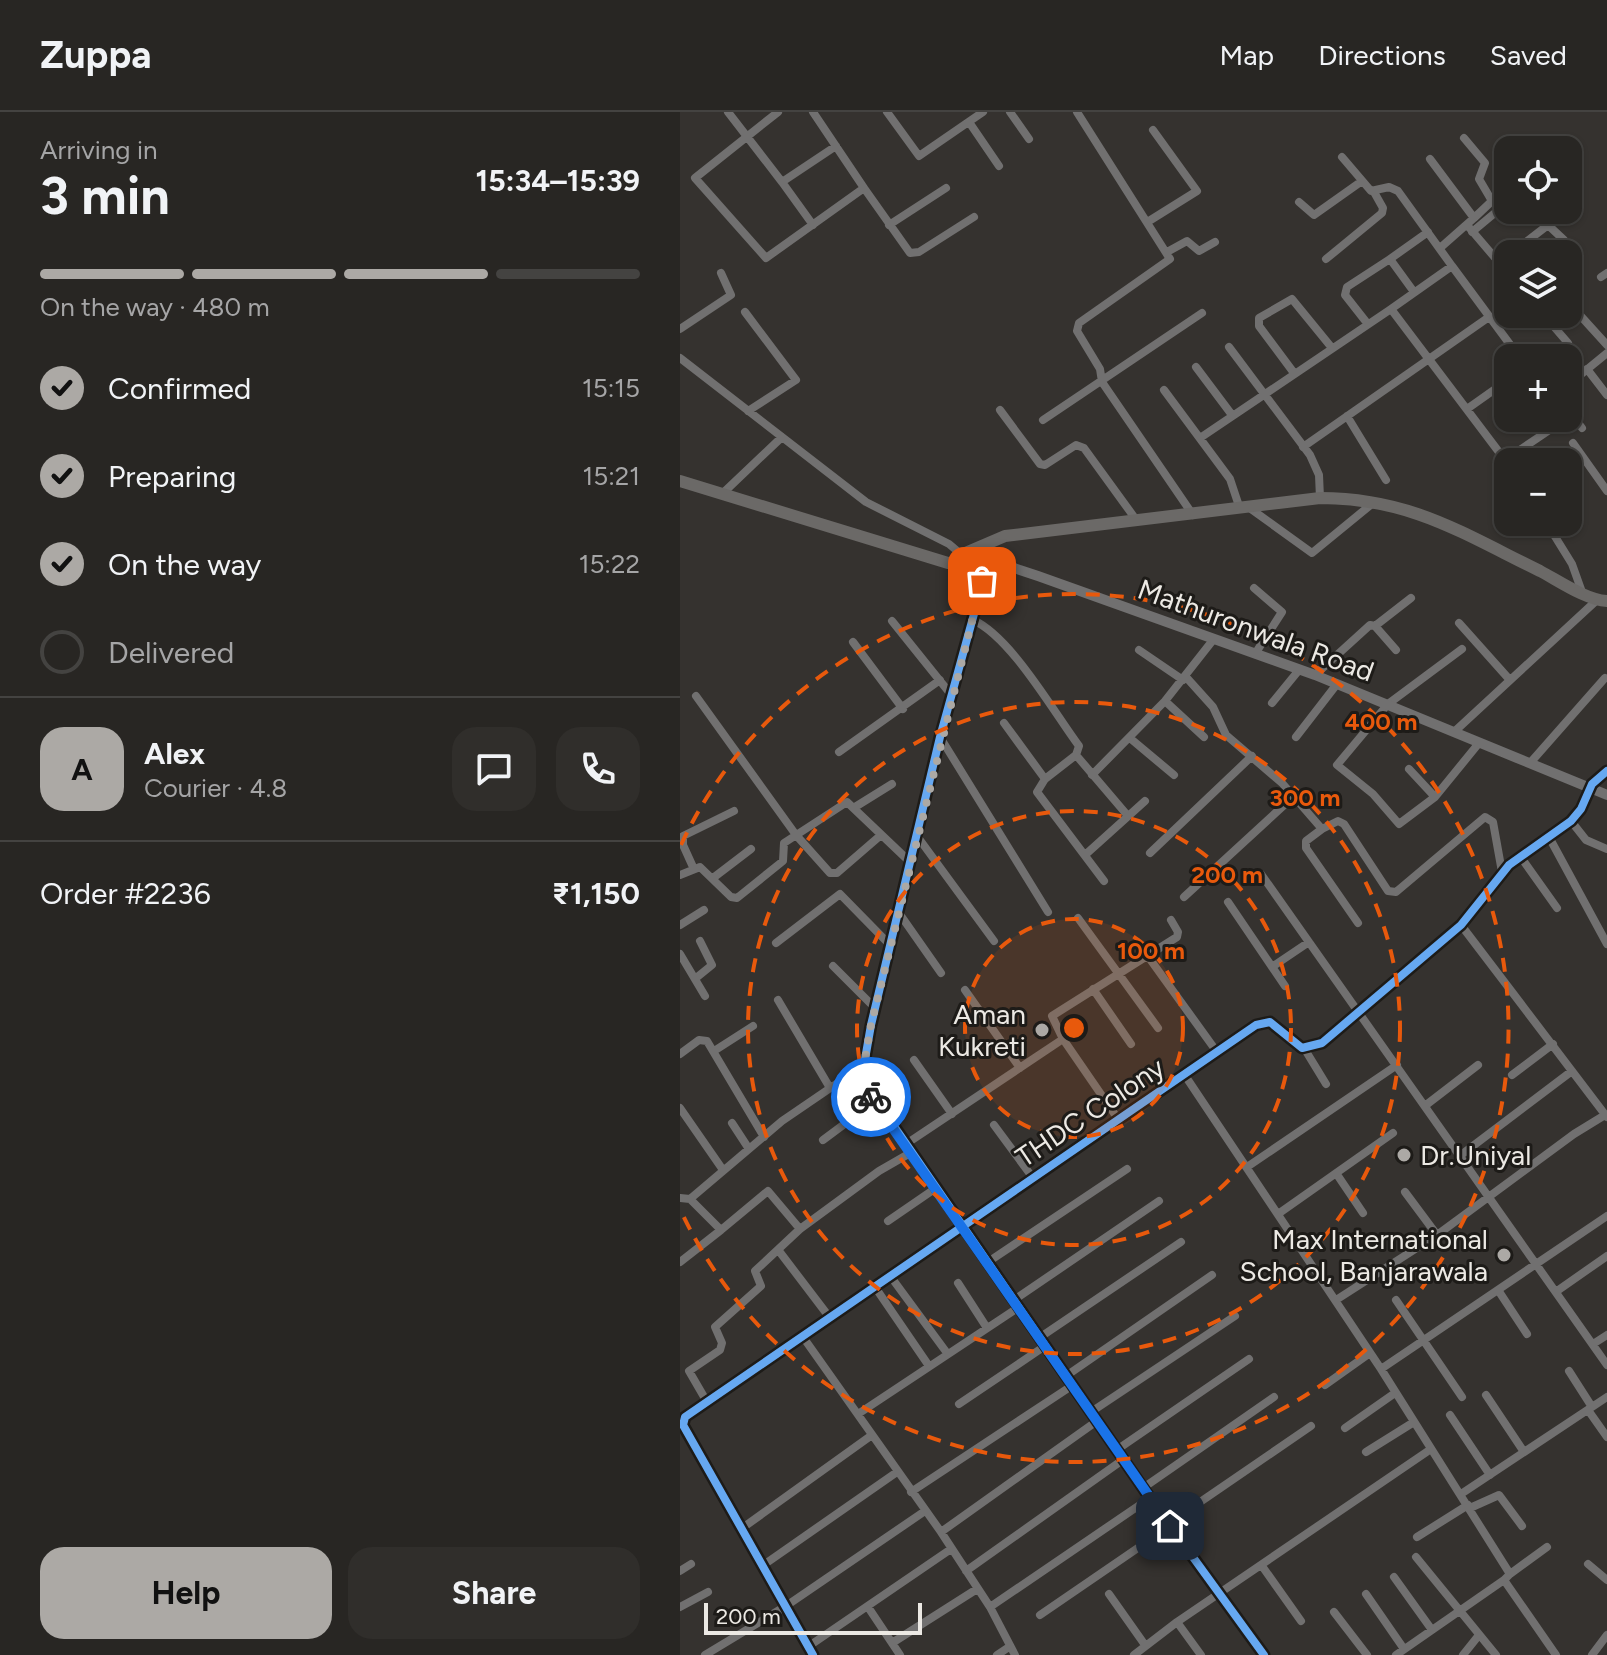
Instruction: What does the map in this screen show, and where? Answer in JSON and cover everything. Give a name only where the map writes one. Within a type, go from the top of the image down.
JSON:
[{"type":"main road","points":[[680,481],[948,563],[968,560],[1005,536],[1320,498],[1377,500],[1430,517],[1604,601]]},
{"type":"street","points":[[728,112],[813,225]]},
{"type":"street","points":[[778,112],[697,175],[696,183],[764,258],[771,257],[864,188]]},
{"type":"street","points":[[813,112],[907,251],[914,254],[974,217]]},
{"type":"street","points":[[887,112],[917,156],[983,112]]},
{"type":"street","points":[[1010,112],[1029,139]]},
{"type":"street","points":[[1077,112],[1149,221],[1167,252],[1168,261],[1078,326],[1078,334],[1100,369],[1102,382],[1193,515]]},
{"type":"street","points":[[969,122],[999,166]]},
{"type":"street","points":[[1149,221],[1197,191],[1153,130]]},
{"type":"street","points":[[1464,138],[1485,163],[1479,179],[1492,199],[1474,218],[1470,228]]},
{"type":"street","points":[[782,182],[836,146]]},
{"type":"street","points":[[1326,259],[1382,213],[1383,208],[1374,192],[1342,157]]},
{"type":"street","points":[[1430,159],[1474,218]]},
{"type":"street","points":[[1299,202],[1314,215],[1362,181]]},
{"type":"street","points":[[1374,192],[1386,187],[1395,189],[1509,344]]},
{"type":"street","points":[[889,225],[946,188]]},
{"type":"street","points":[[1440,248],[1494,212]]},
{"type":"street","points":[[1528,240],[1548,225],[1564,240]]},
{"type":"street","points":[[1470,228],[1494,256]]},
{"type":"street","points":[[1367,323],[1344,291],[1428,232]]},
{"type":"street","points":[[1167,252],[1187,241],[1199,251],[1215,242]]},
{"type":"street","points":[[1390,259],[1414,292]]},
{"type":"street","points":[[1200,438],[1452,266]]},
{"type":"street","points":[[680,329],[731,295],[721,273]]},
{"type":"street","points":[[1294,373],[1259,326],[1259,318],[1292,299],[1332,348]]},
{"type":"street","points":[[1391,309],[1496,448]]},
{"type":"street","points":[[745,312],[796,380],[748,411]]},
{"type":"street","points":[[1043,420],[1202,313]]},
{"type":"street","points":[[1303,447],[1489,317]]},
{"type":"street","points":[[1582,317],[1607,345]]},
{"type":"street","points":[[1555,328],[1568,343]]},
{"type":"street","points":[[1229,347],[1303,447],[1319,475],[1320,498]]},
{"type":"street","points":[[1582,373],[1607,353]]},
{"type":"street","points":[[680,358],[873,507],[949,544],[980,575],[982,585],[940,737],[875,1008],[864,1065],[867,1087],[874,1102],[1143,1488],[1264,1655]]},
{"type":"street","points":[[1196,367],[1232,415]]},
{"type":"street","points":[[1587,369],[1607,395]]},
{"type":"street","points":[[1164,390],[1230,479],[1246,509],[1312,553],[1377,500]]},
{"type":"street","points":[[1467,409],[1494,390]]},
{"type":"street","points":[[1000,410],[1040,464],[1045,465],[1076,445],[1084,448],[1137,521]]},
{"type":"street","points":[[1347,416],[1386,480]]},
{"type":"street","points":[[1525,448],[1547,432]]},
{"type":"street","points":[[722,494],[782,437]]},
{"type":"street","points":[[1573,443],[1607,491]]},
{"type":"street","points":[[1555,536],[1572,564],[1582,592]]},
{"type":"street","name":"Mathuronwala Road","points":[[968,560],[987,559],[1315,675],[1607,795]]},
{"type":"street","points":[[1254,588],[1282,612],[1255,654]]},
{"type":"street","points":[[1315,675],[1355,635],[1367,626],[1375,626],[1411,598]]},
{"type":"street","points":[[1454,732],[1509,679],[1604,601]]},
{"type":"street","points":[[973,620],[985,627],[1013,657],[1079,746],[1076,755],[1045,779],[1037,792],[1104,881]]},
{"type":"street","points":[[892,621],[953,697]]},
{"type":"street","points":[[1459,623],[1509,679]]},
{"type":"street","points":[[1375,626],[1396,650]]},
{"type":"street","points":[[1092,775],[1131,739],[1184,679],[1213,640]]},
{"type":"street","points":[[853,642],[903,709]]},
{"type":"street","points":[[1462,649],[1388,704],[1337,767],[1373,794],[1397,824],[1405,822],[1435,797],[1479,743]]},
{"type":"street","points":[[1139,650],[1184,679],[1213,707],[1226,735],[1294,796],[1322,829]]},
{"type":"street","points":[[1272,703],[1299,670]]},
{"type":"street","points":[[1531,762],[1605,678]]},
{"type":"street","points":[[839,752],[940,680]]},
{"type":"street","points":[[1296,737],[1337,684]]},
{"type":"street","points":[[696,696],[796,835],[831,874],[881,835]]},
{"type":"street","points":[[1165,701],[1204,737]]},
{"type":"street","points":[[1004,723],[1045,779]]},
{"type":"street","points":[[940,737],[1048,912]]},
{"type":"street","points":[[1131,739],[1174,775]]},
{"type":"street","points":[[1076,755],[1128,816]]},
{"type":"street","points":[[1150,853],[1252,756]]},
{"type":"street","points":[[1409,769],[1435,797]]},
{"type":"street","points":[[1326,1084],[1304,1048],[1322,1043],[1461,925],[1502,872],[1571,821],[1590,788],[1607,771]]},
{"type":"street","points":[[855,807],[892,784]]},
{"type":"street","points":[[1184,897],[1294,796]]},
{"type":"street","points":[[1085,855],[1145,801]]},
{"type":"street","points":[[680,875],[693,867],[700,867],[731,897],[737,898],[783,861],[782,846],[843,802],[855,807],[910,862]]},
{"type":"street","points":[[693,867],[683,845],[683,836],[734,811]]},
{"type":"street","points":[[1358,923],[1306,848],[1306,841],[1322,829],[1342,822],[1384,886],[1396,892],[1488,817],[1495,830],[1502,872]]},
{"type":"street","points":[[1571,821],[1582,836],[1607,849]]},
{"type":"street","points":[[917,836],[994,941]]},
{"type":"street","points":[[1549,837],[1607,944]]},
{"type":"street","points":[[713,878],[751,849]]},
{"type":"street","points":[[1520,856],[1557,908]]},
{"type":"street","points":[[1261,874],[1607,1365]]},
{"type":"street","points":[[776,943],[840,894],[890,945]]},
{"type":"street","points":[[1228,902],[1285,986]]},
{"type":"street","points":[[680,925],[704,910]]},
{"type":"street","points":[[899,913],[941,973]]},
{"type":"street","points":[[1078,918],[1158,1028]]},
{"type":"street","points":[[1118,1119],[1063,1039],[1052,1016],[1178,936],[1171,920]]},
{"type":"street","points":[[1336,1300],[1437,1235],[1489,1195],[1606,1116],[1461,925]]},
{"type":"street","points":[[696,978],[712,965],[700,941]]},
{"type":"street","points":[[1272,967],[1309,942]]},
{"type":"street","points":[[680,954],[705,996]]},
{"type":"street","points":[[1147,955],[1217,1052]]},
{"type":"street","points":[[833,966],[875,1008]]},
{"type":"street","points":[[1093,989],[1131,1044]]},
{"type":"street","points":[[965,990],[1020,1068]]},
{"type":"street","points":[[778,1000],[830,1088]]},
{"type":"street","name":"THDC Colony","points":[[681,1422],[1241,1034],[1270,1022],[1304,1048]]},
{"type":"street","points":[[714,1051],[753,1026]]},
{"type":"street","points":[[707,1402],[689,1371],[720,1350],[722,1343],[715,1327],[761,1286],[755,1271],[800,1229],[952,1114],[1063,1039]]},
{"type":"street","points":[[680,1054],[702,1040],[714,1051],[764,1137]]},
{"type":"street","points":[[1512,1075],[1553,1044]]},
{"type":"street","points":[[914,1060],[952,1114]]},
{"type":"street","points":[[721,1230],[685,1199],[864,1065]]},
{"type":"street","points":[[1247,1167],[1397,1065]]},
{"type":"street","points":[[1426,1105],[1478,1065]]},
{"type":"street","points":[[1461,1155],[1572,1071]]},
{"type":"street","points":[[1184,1074],[1381,1369],[1469,1507],[1507,1577],[1556,1655]]},
{"type":"street","points":[[823,1140],[874,1102]]},
{"type":"street","points":[[680,1108],[723,1170]]},
{"type":"street","points":[[732,1123],[749,1149]]},
{"type":"street","points":[[994,1125],[1033,1178]]},
{"type":"street","points":[[1278,1214],[1393,1133]]},
{"type":"street","points":[[988,1262],[1127,1169]]},
{"type":"street","points":[[1336,1173],[1363,1213]]},
{"type":"street","points":[[888,1221],[936,1188]]},
{"type":"street","points":[[680,1262],[768,1191],[800,1229]]},
{"type":"street","points":[[1405,1192],[1437,1235]]},
{"type":"street","points":[[858,1414],[987,1328],[1016,1303],[1159,1201]]},
{"type":"street","points":[[1381,1369],[1607,1216]]},
{"type":"street","points":[[959,1404],[1181,1242]]},
{"type":"street","points":[[779,1251],[830,1318]]},
{"type":"street","points":[[1557,1291],[1607,1256]]},
{"type":"street","points":[[1066,1376],[1212,1275]]},
{"type":"street","points":[[891,1277],[947,1353]]},
{"type":"street","points":[[958,1283],[987,1328]]},
{"type":"street","points":[[875,1287],[929,1366]]},
{"type":"street","points":[[1498,1290],[1527,1334]]},
{"type":"street","points":[[1396,1300],[1462,1397]]},
{"type":"street","points":[[1091,1412],[1235,1316]]},
{"type":"street","points":[[1593,1344],[1607,1335]]},
{"type":"street","points":[[803,1337],[941,1532],[990,1607],[1012,1651],[997,1655]]},
{"type":"street","points":[[1325,1385],[1370,1353]]},
{"type":"street","points":[[1118,1449],[1249,1359]]},
{"type":"street","points":[[1569,1371],[1607,1437]]},
{"type":"street","points":[[911,1492],[1073,1385]]},
{"type":"street","points":[[1345,1428],[1395,1393]]},
{"type":"street","points":[[1486,1395],[1524,1452]]},
{"type":"street","points":[[1143,1488],[1274,1397]]},
{"type":"street","points":[[1461,1494],[1607,1397]]},
{"type":"street","points":[[1450,1415],[1490,1475]]},
{"type":"street","points":[[941,1532],[1097,1421]]},
{"type":"street","points":[[681,1422],[811,1651],[951,1549]]},
{"type":"street","points":[[1366,1452],[1414,1422]]},
{"type":"street","points":[[1040,1615],[1311,1426]]},
{"type":"street","points":[[741,1529],[872,1435]]},
{"type":"street","points":[[1134,1655],[1177,1622],[1431,1449]]},
{"type":"street","points":[[966,1571],[1124,1459]]},
{"type":"street","points":[[762,1566],[897,1472]]},
{"type":"street","points":[[1417,1537],[1469,1507],[1499,1495],[1522,1526]]},
{"type":"street","points":[[990,1607],[1150,1498]]},
{"type":"street","points":[[705,1655],[716,1652],[925,1511]]},
{"type":"street","points":[[1396,1655],[1547,1547]]},
{"type":"street","points":[[1416,1557],[1496,1655]]},
{"type":"street","points":[[680,1571],[691,1564]]},
{"type":"street","points":[[1588,1564],[1607,1580]]},
{"type":"street","points":[[1262,1566],[1301,1621]]},
{"type":"street","points":[[1394,1577],[1432,1630]]},
{"type":"street","points":[[892,1643],[977,1589]]},
{"type":"street","points":[[680,1607],[708,1592]]},
{"type":"street","points":[[1109,1594],[1145,1645]]},
{"type":"street","points":[[1366,1594],[1404,1649]]},
{"type":"street","points":[[868,1607],[900,1655]]},
{"type":"street","points":[[1334,1612],[1367,1655]]},
{"type":"street","points":[[1177,1622],[1201,1655]]},
{"type":"street","points":[[1463,1655],[1479,1635]]},
{"type":"street","points":[[1592,1655],[1607,1635]]},
{"type":"cycle path","points":[[970,567],[982,585],[940,737],[871,1025],[864,1065],[867,1087],[1150,1498],[1264,1655]]},
{"type":"cycle path","points":[[813,1655],[683,1425],[685,1417],[1256,1025],[1270,1022],[1302,1048],[1322,1043],[1461,925],[1509,865],[1571,821],[1581,809],[1592,784],[1607,771]]},
{"type":"way so far","points":[[871,1097],[864,1065],[871,1025],[940,737],[982,581]]},
{"type":"place","name":"Aman Kukreti","points":[[1042,1030]]},
{"type":"place","name":"Dr.Uniyal","points":[[1404,1155]]},
{"type":"place","name":"Max International School, Banjarawala","points":[[1504,1255]]},
{"type":"route","points":[[871,1097],[1170,1526]]}]
